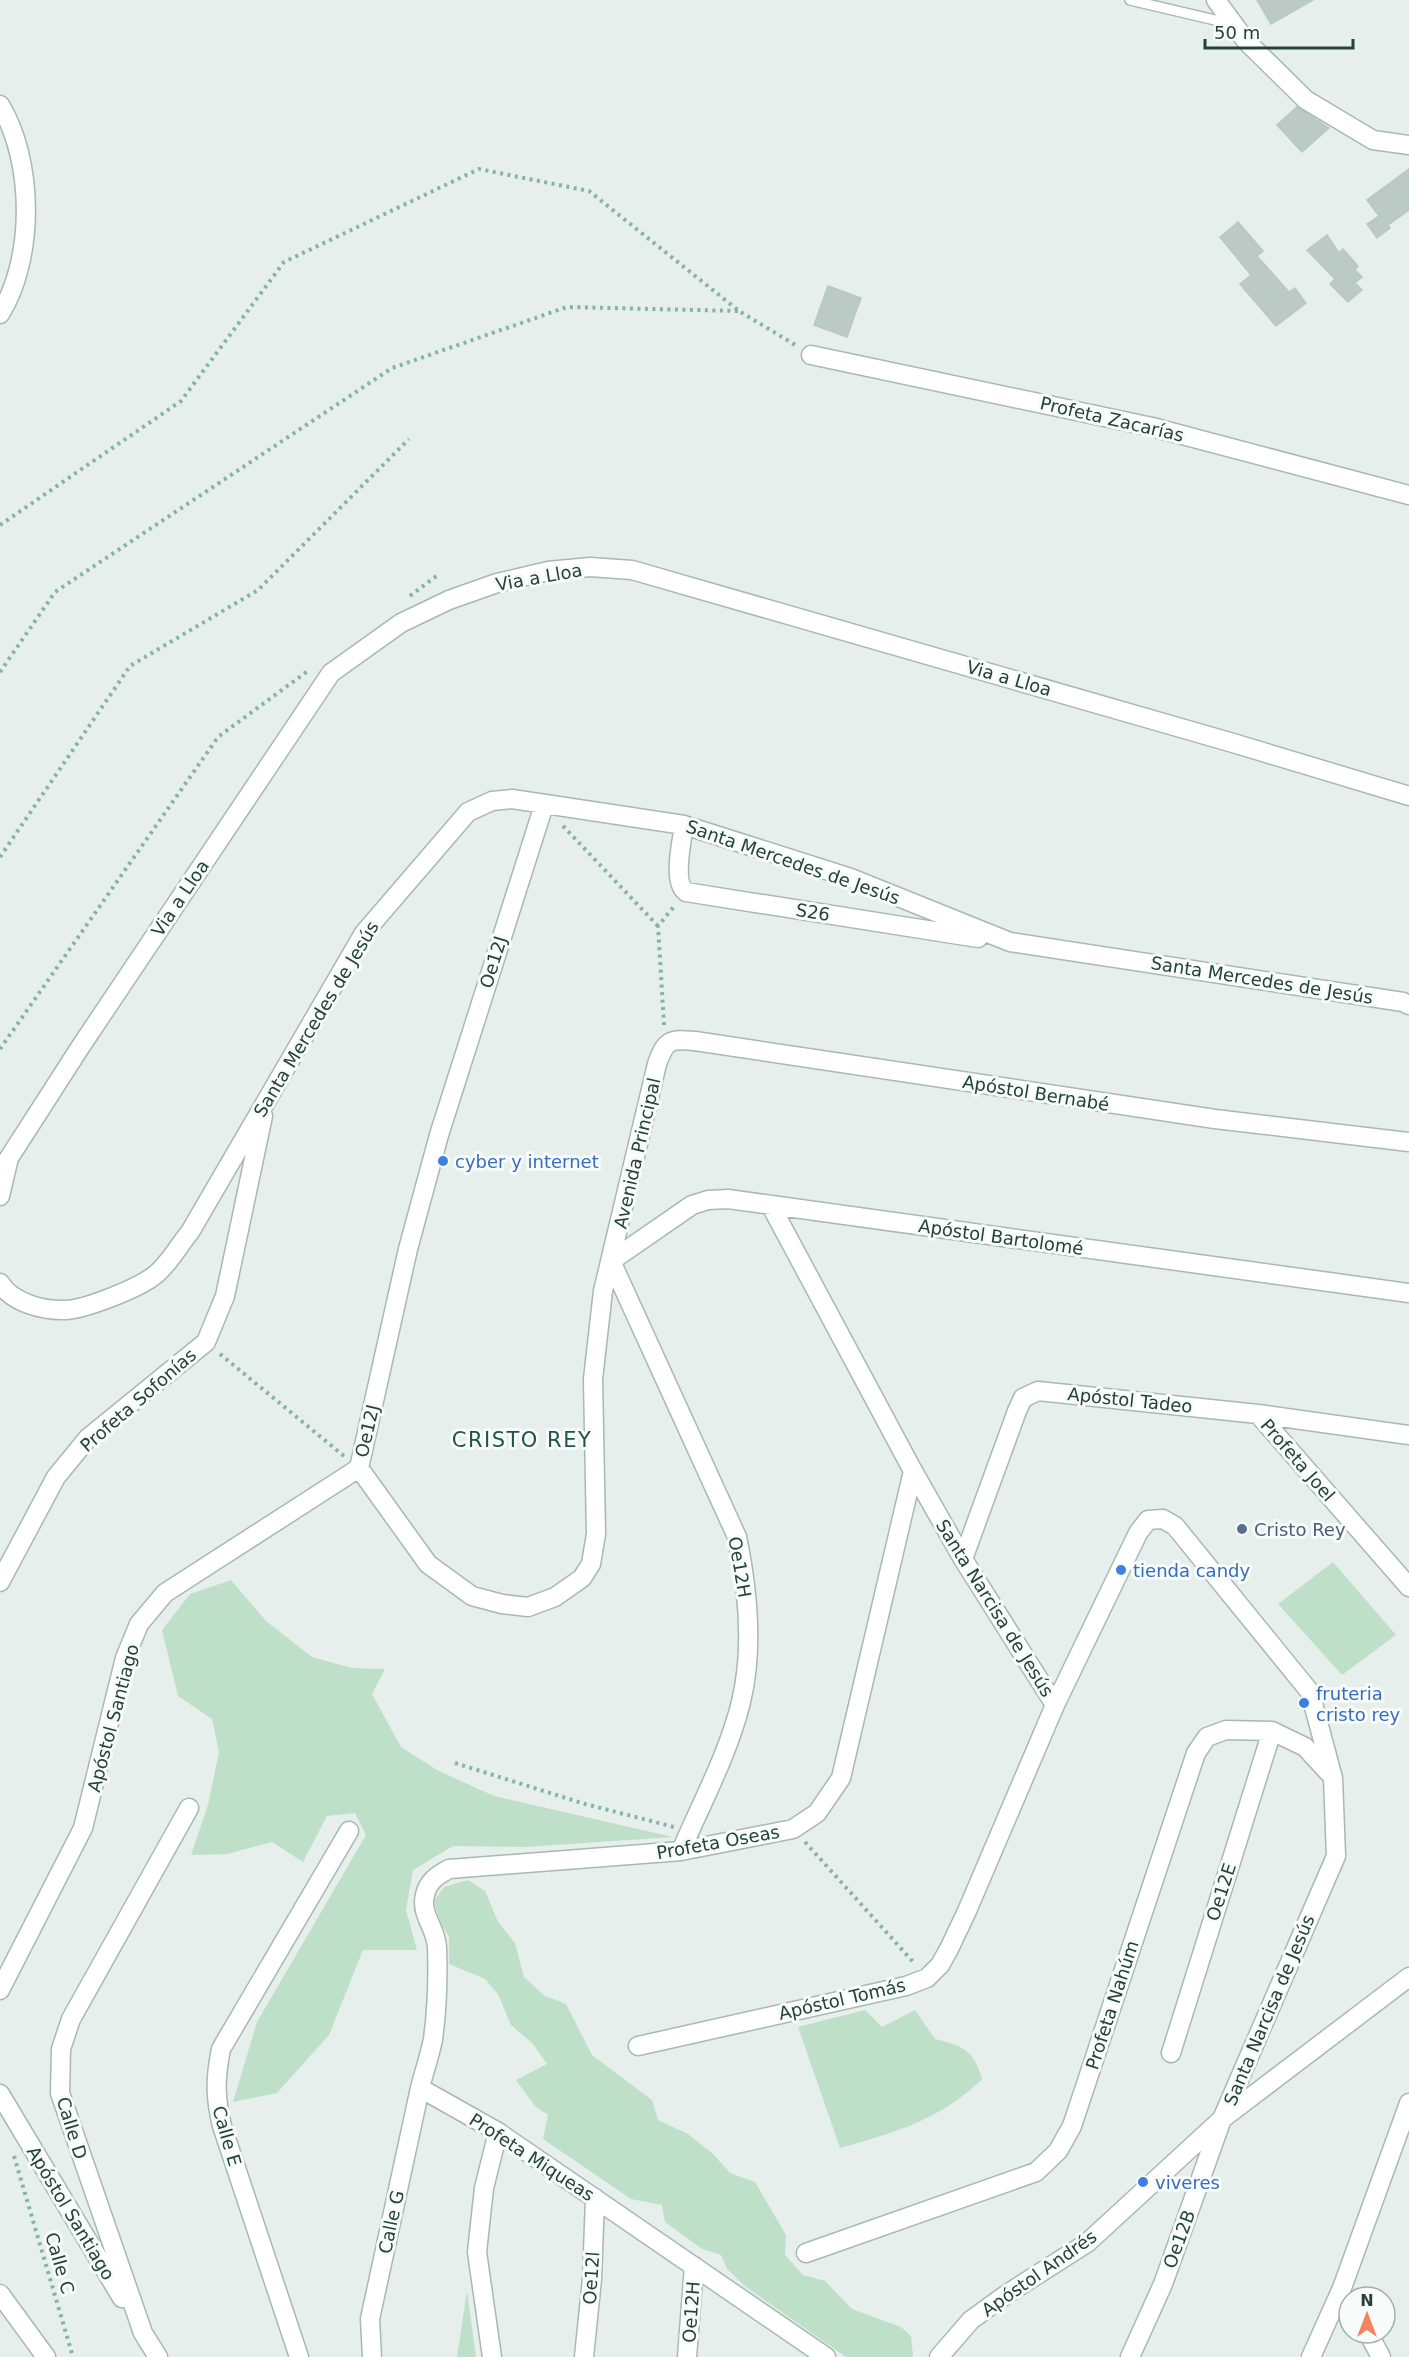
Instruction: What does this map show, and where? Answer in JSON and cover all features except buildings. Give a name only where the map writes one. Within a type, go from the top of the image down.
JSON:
[{"type":"street","points":[[1216,0],[1246,41],[1306,100],[1373,140],[1409,145]]},
{"type":"street","points":[[0,105],[13,131],[20,153],[24,174],[25,201],[21,259],[14,288],[0,314]]},
{"type":"street","name":"Profeta Zacarías","points":[[811,355],[1152,427],[1409,495]]},
{"type":"street","name":"Via a Lloa","points":[[4,1167],[81,1046],[331,673],[401,623],[449,600],[497,583],[548,571],[590,567],[632,570],[1409,796]]},
{"type":"street","name":"Santa Mercedes de Jesús","points":[[1,1288],[16,1298],[39,1308],[66,1310],[125,1291],[156,1275],[190,1232],[364,933],[468,812],[492,801],[512,799],[684,825],[851,878],[1010,942],[1380,998],[1409,1005]]},
{"type":"street","name":"Oe12J","points":[[544,805],[439,1135],[408,1249],[359,1468],[428,1564],[472,1596],[502,1604],[528,1607],[555,1597],[582,1578],[591,1564],[596,1534],[593,1379],[603,1291],[611,1261]]},
{"type":"street","points":[[684,825],[678,877],[686,892]]},
{"type":"street","name":"S26","points":[[686,892],[1010,942]]},
{"type":"street","name":"Apóstol Bernabé","points":[[665,1045],[676,1039],[695,1041],[1203,1118],[1409,1142]]},
{"type":"street","name":"Avenida Principal","points":[[611,1261],[657,1064],[665,1045]]},
{"type":"street","name":"Profeta Sofonías","points":[[0,1582],[56,1477],[88,1438],[206,1342],[225,1296],[267,1100]]},
{"type":"street","points":[[0,1196],[4,1167]]},
{"type":"street","name":"Apóstol Bartolomé","points":[[611,1261],[692,1205],[708,1200],[728,1199],[1409,1293]]},
{"type":"street","name":"Santa Narcisa de Jesús","points":[[771,1206],[913,1471],[963,1559],[1055,1705]]},
{"type":"street","name":"Oe12H","points":[[611,1261],[737,1537],[745,1576],[748,1625],[747,1660],[741,1702],[727,1744],[681,1851]]},
{"type":"street","name":"Apóstol Tadeo","points":[[963,1559],[1023,1398],[1038,1391],[1258,1414],[1409,1435]]},
{"type":"street","name":"Profeta Joel","points":[[1258,1414],[1409,1586]]},
{"type":"street","name":"Apóstol Santiago","points":[[0,1990],[83,1828],[125,1658],[139,1624],[165,1593],[359,1468]]},
{"type":"street","name":"Profeta Oseas","points":[[420,2088],[433,2040],[437,1964],[437,1944],[424,1905],[425,1893],[438,1874],[449,1869],[681,1851],[793,1828],[817,1813],[841,1778],[913,1471]]},
{"type":"street","name":"Santa Narcisa de Jesús","points":[[1055,1705],[1138,1533],[1148,1520],[1163,1519],[1175,1526],[1310,1692],[1333,1778],[1336,1856],[1222,2119]]},
{"type":"street","name":"Apóstol Tomás","points":[[638,2046],[906,1986],[927,1978],[940,1965],[968,1911],[1055,1705]]},
{"type":"street","name":"Profeta Nahúm","points":[[806,2253],[1036,2172],[1058,2151],[1072,2126],[1196,1753],[1207,1737],[1226,1730],[1272,1731],[1305,1747],[1333,1778]]},
{"type":"street","name":"Oe12E","points":[[1171,2053],[1272,1731]]},
{"type":"street","name":"Calle D","points":[[158,2357],[143,2333],[60,2092],[61,2049],[71,2019],[189,1808]]},
{"type":"street","name":"Calle E","points":[[299,2357],[222,2126],[216,2102],[216,2077],[221,2049],[349,1832]]},
{"type":"street","name":"Santa Narcisa de Jesús","points":[[1222,2119],[1409,1977]]},
{"type":"street","name":"Profeta Miqueas","points":[[420,2088],[498,2132],[694,2266],[808,2352],[826,2357]]},
{"type":"street","name":"Calle G","points":[[372,2357],[370,2319],[420,2088]]},
{"type":"street","name":"Apóstol Santiago","points":[[0,2094],[143,2333]]},
{"type":"street","points":[[1349,2285],[1409,2103]]},
{"type":"street","name":"Apóstol Andrés","points":[[939,2357],[971,2320],[1087,2243],[1222,2119]]},
{"type":"street","name":"Oe12B","points":[[1130,2357],[1163,2284],[1222,2119]]},
{"type":"street","points":[[492,2357],[477,2252],[484,2188],[498,2132]]},
{"type":"street","name":"Oe12l","points":[[584,2357],[592,2279],[595,2198]]},
{"type":"street","name":"Oe12H","points":[[687,2357],[694,2266]]},
{"type":"street","points":[[0,2294],[46,2357]]},
{"type":"street","points":[[1311,2357],[1337,2310]]},
{"type":"lane","points":[[1130,0],[1234,24]]},
{"type":"path","points":[[0,525],[181,401],[284,262],[479,168],[589,191],[740,311],[811,355]]},
{"type":"path","points":[[0,672],[55,592],[392,368],[567,307],[740,311]]},
{"type":"path","points":[[0,857],[130,666],[258,590],[410,439]]},
{"type":"path","points":[[401,603],[439,574]]},
{"type":"path","points":[[0,1050],[218,737],[314,666]]},
{"type":"path","points":[[544,805],[658,926],[665,1045]]},
{"type":"path","points":[[658,926],[686,892]]},
{"type":"path","points":[[206,1342],[359,1468]]},
{"type":"path","points":[[456,1763],[689,1832]]},
{"type":"path","points":[[793,1828],[927,1978]]},
{"type":"path","name":"Calle C","points":[[11,2148],[73,2357]]},
{"type":"green space","points":[[1333,1562],[1396,1635],[1342,1675],[1278,1604]]},
{"type":"green space","points":[[231,1580],[266,1621],[312,1657],[352,1668],[385,1669],[372,1694],[401,1747],[437,1770],[494,1796],[673,1837],[525,1847],[453,1846],[413,1870],[406,1910],[417,1950],[363,1950],[329,2035],[277,2093],[233,2102],[257,2022],[366,1835],[355,1813],[327,1816],[303,1862],[272,1842],[227,1854],[191,1855],[208,1805],[219,1752],[212,1719],[178,1696],[162,1630],[190,1594]]},
{"type":"green space","points":[[468,1880],[485,1891],[498,1922],[515,1943],[524,1977],[545,1996],[566,2004],[592,2055],[652,2100],[658,2120],[688,2134],[713,2154],[730,2173],[755,2182],[786,2235],[785,2255],[803,2275],[825,2281],[852,2309],[901,2327],[911,2336],[913,2357],[846,2357],[746,2287],[727,2269],[721,2255],[702,2249],[665,2222],[662,2205],[631,2199],[543,2139],[548,2115],[535,2106],[516,2080],[547,2064],[533,2044],[511,2025],[498,1994],[485,1979],[449,1964],[449,1937],[441,1924],[434,1901],[444,1887]]},
{"type":"green space","points":[[865,2010],[882,2027],[915,2010],[935,2039],[960,2047],[971,2055],[982,2079],[951,2105],[916,2123],[840,2148],[798,2027]]},
{"type":"green space","points":[[467,2291],[476,2357],[457,2357]]},
{"type":"place","name":"cyber y internet","points":[[443,1161]]},
{"type":"place","name":"Cristo Rey","points":[[1242,1529]]},
{"type":"place","name":"tienda candy","points":[[1121,1570]]},
{"type":"place","name":"fruteria cristo rey","points":[[1304,1703]]},
{"type":"place","name":"viveres","points":[[1143,2182]]},
{"type":"district","name":"CRISTO REY","points":[[522,1440]]}]
